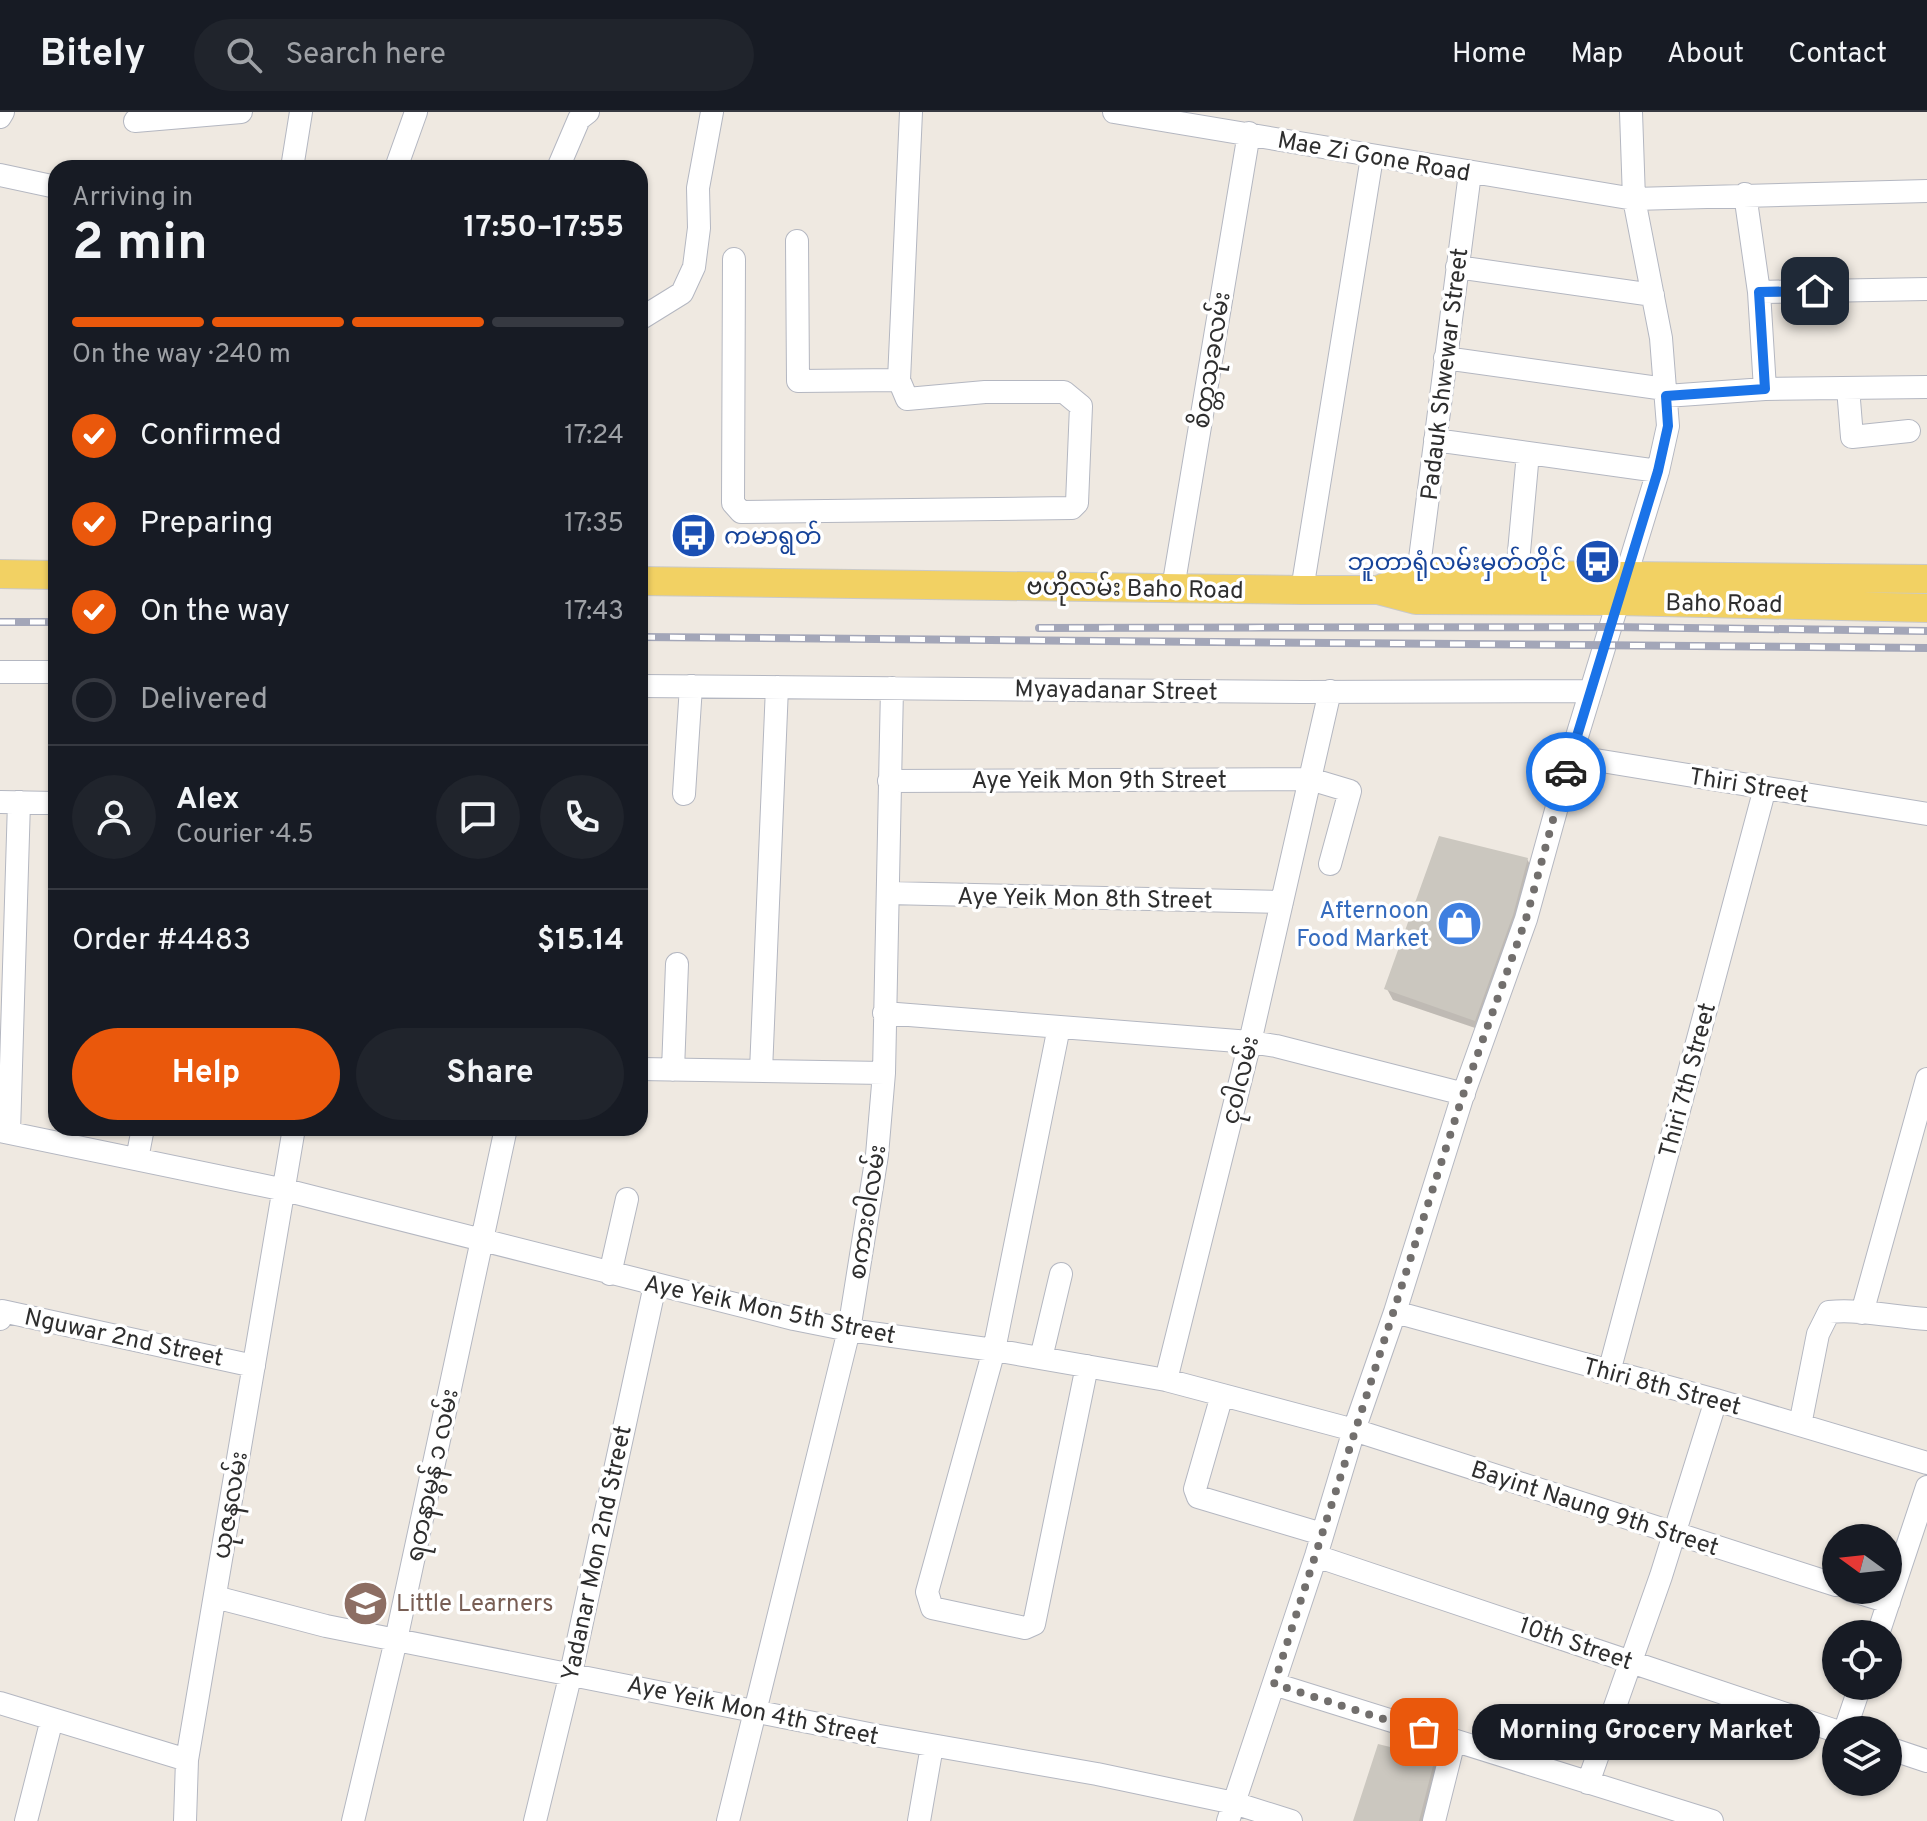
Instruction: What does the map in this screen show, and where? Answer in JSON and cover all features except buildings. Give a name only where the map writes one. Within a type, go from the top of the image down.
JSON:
[{"type":"main road","points":[[0,574],[48,575]]},
{"type":"main road","name":"ဗဟိုလမ်း Baho Road","points":[[648,581],[1378,590],[1418,574],[1517,574],[1623,588]]},
{"type":"main road","points":[[1623,588],[1927,579]]},
{"type":"main road","name":"Baho Road","points":[[1378,590],[1416,600],[1623,588],[1927,608]]},
{"type":"street","points":[[135,121],[241,112]]},
{"type":"street","points":[[293,160],[301,112]]},
{"type":"street","points":[[399,160],[416,112]]},
{"type":"street","points":[[561,160],[579,119],[588,112]]},
{"type":"street","points":[[648,314],[682,293],[694,267],[699,228],[698,188],[712,112]]},
{"type":"street","points":[[734,259],[733,503],[741,512],[1072,508],[1077,503],[1081,406],[1064,392],[985,392],[907,399],[899,380],[911,112]]},
{"type":"street","name":"Mae Zi Gone Road","points":[[1114,112],[1157,116],[1372,157],[1634,199],[1927,191]]},
{"type":"street","points":[[1231,1812],[1464,1094],[1526,919],[1571,756],[1658,471],[1668,426],[1661,338],[1634,199],[1631,112]]},
{"type":"street","name":"စိတ္တသုခလမ်း","points":[[1173,588],[1249,133]]},
{"type":"street","points":[[1302,590],[1372,157]]},
{"type":"street","name":"Padauk Shwewar Street","points":[[1418,574],[1470,173]]},
{"type":"street","points":[[0,175],[48,185]]},
{"type":"street","points":[[1745,194],[1759,292],[1765,389]]},
{"type":"street","points":[[797,241],[798,381],[899,380]]},
{"type":"street","points":[[1457,267],[1653,295]]},
{"type":"street","points":[[1759,292],[1927,289]]},
{"type":"street","points":[[1445,358],[1665,392],[1927,387]]},
{"type":"street","points":[[1848,388],[1852,437],[1909,431]]},
{"type":"street","points":[[1435,440],[1658,471]]},
{"type":"street","points":[[1517,574],[1528,453]]},
{"type":"street","points":[[0,672],[48,672]]},
{"type":"street","name":"Myayadanar Street","points":[[648,686],[1591,691]]},
{"type":"street","points":[[684,794],[691,686]]},
{"type":"street","points":[[761,1071],[777,687]]},
{"type":"street","name":"စကား၀ါလမ်း","points":[[728,1821],[849,1330],[877,1155],[884,1073],[892,688]]},
{"type":"street","name":"ငုဝါလမ်း","points":[[1166,1380],[1250,1042],[1330,691]]},
{"type":"street","name":"Thiri Street","points":[[1571,756],[1927,814]]},
{"type":"street","name":"Aye Yeik Mon 9th Street","points":[[889,781],[1310,779],[1350,791],[1330,864]]},
{"type":"street","name":"Thiri 7th Street","points":[[1609,1372],[1765,788]]},
{"type":"street","points":[[4,1132],[10,802],[48,803]]},
{"type":"street","name":"Aye Yeik Mon 8th Street","points":[[888,893],[1282,902]]},
{"type":"street","points":[[673,1070],[677,964]]},
{"type":"street","points":[[884,1013],[1250,1042],[1464,1094]]},
{"type":"street","points":[[1059,1027],[994,1350],[927,1592],[932,1608],[1025,1628],[1034,1624],[1087,1366]]},
{"type":"street","points":[[648,1069],[884,1073]]},
{"type":"street","points":[[1862,1313],[1927,1079]]},
{"type":"street","name":"Aye Yeik Mon 5th Street","points":[[4,1132],[285,1190],[610,1274],[849,1330],[994,1350],[1166,1380],[1354,1430]]},
{"type":"street","points":[[137,1159],[141,1136]]},
{"type":"street","name":"ယုဇနလမ်း","points":[[185,1821],[187,1760],[293,1136]]},
{"type":"street","name":"ရတနာမွန် ၁ လမ်း","points":[[353,1821],[396,1640],[504,1136]]},
{"type":"street","points":[[610,1274],[627,1199]]},
{"type":"street","points":[[1041,1358],[1061,1274]]},
{"type":"street","name":"Yadanar Mon 2nd Street","points":[[535,1821],[571,1673],[655,1285]]},
{"type":"street","name":"Thiri 8th Street","points":[[1395,1312],[1716,1400],[1927,1463]]},
{"type":"street","points":[[1800,1425],[1818,1334],[1829,1312],[1927,1319]]},
{"type":"street","name":"Nguwar 2nd Street","points":[[1,1313],[254,1366]]},
{"type":"street","name":"10th Street","points":[[1222,1395],[1195,1489],[1198,1497],[1630,1662],[1822,1726]]},
{"type":"street","points":[[1588,1783],[1716,1400]]},
{"type":"street","name":"Bayint Naung 9th Street","points":[[1354,1430],[1822,1581]]},
{"type":"street","points":[[1902,1563],[1927,1487]]},
{"type":"street","name":"Aye Yeik Mon 4th Street","points":[[215,1597],[326,1626],[932,1746],[1097,1774],[1231,1812],[1291,1821]]},
{"type":"street","points":[[1274,1684],[1712,1821]]},
{"type":"street","points":[[0,1703],[187,1760]]},
{"type":"street","points":[[26,1821],[52,1719]]},
{"type":"street","points":[[1434,1821],[1454,1741]]},
{"type":"street","points":[[919,1821],[932,1746]]},
{"type":"street","points":[[1902,1753],[1927,1761]]},
{"type":"railway","points":[[0,622],[48,622]]},
{"type":"railway","points":[[1039,628],[1611,627],[1927,631]]},
{"type":"railway","points":[[648,637],[1927,648]]},
{"type":"way so far","points":[[1424,1732],[1274,1684],[1462,1098],[1526,919],[1566,772]]},
{"type":"place","name":"ကမာရွတ်","points":[[693,536]]},
{"type":"place","name":"ဘူတာရုံလမ်းမှတ်တိုင်","points":[[1597,562]]},
{"type":"place","name":"Afternoon Food Market","points":[[1460,924]]},
{"type":"place","name":"Little Learners","points":[[365,1603]]},
{"type":"place","name":"Morning Grocery Market","points":[[1424,1732]]},
{"type":"route","points":[[1566,772],[1658,471],[1668,426],[1666,396],[1765,389],[1759,292],[1815,291]]}]
